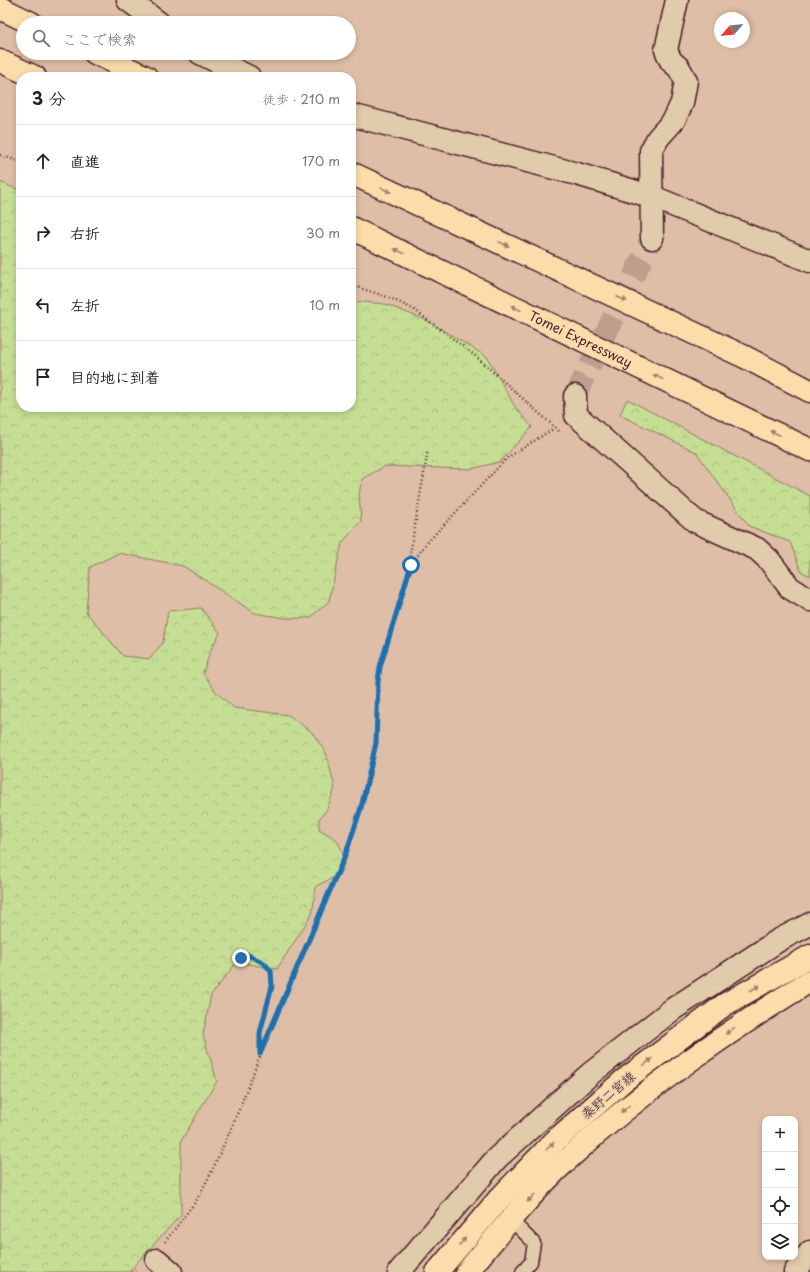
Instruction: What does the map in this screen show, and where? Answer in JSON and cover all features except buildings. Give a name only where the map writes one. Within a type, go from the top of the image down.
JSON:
[{"type":"main road","points":[[0,8],[17,16]]},
{"type":"main road","points":[[110,60],[135,72]]},
{"type":"main road","points":[[0,61],[24,72]]},
{"type":"main road","points":[[356,175],[810,387]]},
{"type":"main road","name":"Tomei Expressway","points":[[356,230],[810,450]]},
{"type":"main road","points":[[745,357],[810,391]]},
{"type":"main road","name":"秦野二宮線","points":[[437,1272],[498,1200],[556,1140],[623,1080],[724,1005],[810,956]]},
{"type":"main road","name":"秦野二宮線","points":[[467,1272],[510,1220],[568,1159],[647,1090],[738,1025],[810,981]]},
{"type":"street","points":[[128,0],[150,16]]},
{"type":"street","points":[[652,238],[653,197],[651,151],[658,138],[674,120],[682,104],[686,81],[680,68],[671,61],[666,50],[676,0]]},
{"type":"street","points":[[214,60],[239,72]]},
{"type":"street","points":[[356,116],[577,174],[653,197],[810,261]]},
{"type":"street","points":[[575,396],[576,415],[695,521],[757,548],[769,560],[790,588],[810,600]]},
{"type":"street","points":[[399,1272],[497,1158],[590,1074],[673,1009],[779,940],[810,924]]},
{"type":"street","points":[[795,1272],[810,1252]]},
{"type":"lane","points":[[510,1220],[534,1243],[526,1269]]},
{"type":"path","points":[[0,155],[16,160]]},
{"type":"path","points":[[131,1272],[158,1261],[196,1201],[211,1173],[234,1122],[260,1054],[346,853],[361,808],[376,743],[378,681],[380,667],[411,565],[425,545],[507,458],[556,427]]},
{"type":"path","points":[[411,565],[410,554],[428,450]]},
{"type":"path","points":[[241,958],[248,955],[264,963],[271,971],[272,986],[260,1033],[260,1054]]},
{"type":"green space","points":[[0,182],[16,189],[16,412],[356,412],[356,301],[385,304],[428,321],[487,357],[515,407],[532,427],[500,462],[470,469],[385,466],[362,479],[359,494],[361,521],[342,543],[329,601],[310,618],[284,618],[255,613],[183,566],[119,553],[90,567],[86,612],[123,656],[150,659],[163,642],[168,611],[201,608],[220,633],[211,649],[203,673],[216,692],[234,708],[288,715],[312,732],[326,753],[335,788],[327,809],[319,819],[319,829],[337,840],[346,860],[339,875],[316,886],[312,914],[277,969],[237,962],[211,995],[203,1035],[217,1081],[181,1141],[181,1215],[128,1272],[0,1272]]},
{"type":"green space","points":[[627,399],[810,496],[810,576],[801,571],[790,542],[749,526],[696,452],[620,415]]},
{"type":"tunnel","points":[[575,396],[652,238]]},
{"type":"route","points":[[241,958],[248,955],[264,963],[271,971],[272,986],[260,1033],[260,1054],[346,853],[361,808],[369,780],[376,743],[378,681],[380,667],[411,565]]}]
